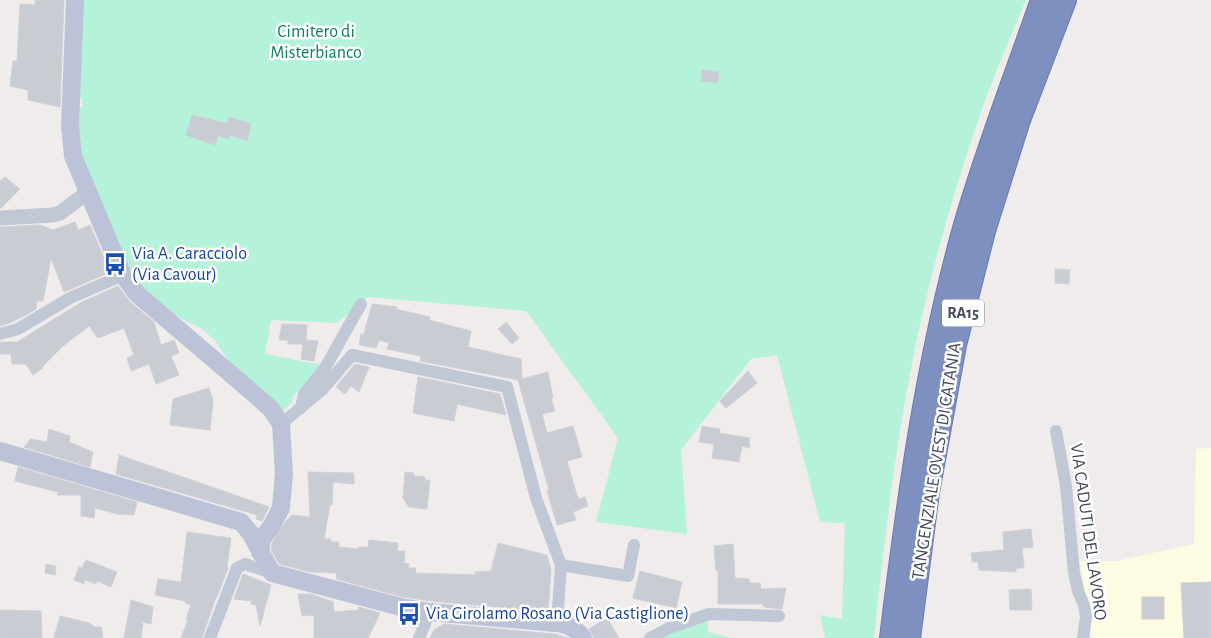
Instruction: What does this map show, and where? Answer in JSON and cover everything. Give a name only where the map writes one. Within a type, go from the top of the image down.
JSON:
[{"type":"highway","name":"TANGENZIALE OVEST DI CATANIA","points":[[891,638],[909,491],[922,413],[939,330],[965,225],[1042,0]]},
{"type":"highway","name":"TANGENZIALE OVEST DI CATANIA","points":[[909,638],[928,492],[940,418],[955,345],[984,231],[1019,120],[1065,0]]},
{"type":"main road","points":[[75,0],[70,126],[73,156],[123,275],[137,294],[271,409],[280,424],[284,474],[281,508],[262,539],[260,552]]},
{"type":"main road","points":[[0,451],[242,522],[251,534],[272,574],[402,608],[556,622],[571,626],[583,638]]},
{"type":"street","points":[[0,218],[60,213],[88,192]]},
{"type":"street","points":[[0,334],[18,329],[70,298],[123,275]]},
{"type":"street","points":[[301,408],[304,394],[325,368],[361,304]]},
{"type":"street","points":[[280,424],[322,390],[352,355],[507,387],[536,498],[560,565],[556,622]]},
{"type":"street","name":"VIA CADUTI DEL LAVORO","points":[[1056,430],[1066,486],[1074,573],[1086,617],[1083,638]]},
{"type":"street","points":[[560,565],[628,576],[634,545]]},
{"type":"street","points":[[210,638],[237,568],[246,564],[272,574]]},
{"type":"street","points":[[419,638],[430,612]]},
{"type":"street","points":[[650,638],[669,628],[708,614],[779,616]]},
{"type":"shaded area","points":[[1211,448],[1211,638],[1092,638],[1080,561],[1117,561],[1194,544],[1196,449]]},
{"type":"green space","name":"Cimitero di Misterbianco","points":[[82,0],[1026,0],[996,71],[976,126],[955,190],[929,288],[914,353],[901,424],[874,638],[825,638],[820,615],[842,619],[845,523],[820,522],[777,355],[751,359],[681,450],[687,534],[596,522],[618,438],[526,311],[368,297],[337,323],[271,320],[265,354],[323,365],[293,396],[292,402],[281,413],[231,365],[215,340],[202,329],[180,318],[140,287],[125,258],[81,152],[77,134],[78,109],[83,106],[82,99],[77,95]]},
{"type":"green space","points":[[708,619],[708,632],[730,638],[659,638]]},
{"type":"building","points":[[35,0],[64,0],[60,107],[28,100],[28,90],[10,86],[13,61],[17,61],[20,4],[35,5]]},
{"type":"building","points":[[702,70],[719,72],[718,83],[701,81]]},
{"type":"building","points":[[192,115],[228,124],[229,117],[251,124],[247,141],[230,135],[228,139],[218,136],[215,145],[186,135]]},
{"type":"building","points":[[5,177],[20,189],[0,209],[0,181]]},
{"type":"building","points":[[75,222],[78,230],[90,225],[110,272],[64,292],[51,258],[43,301],[37,301],[36,309],[28,314],[0,326],[0,227],[40,225],[53,230]]},
{"type":"building","points":[[1055,269],[1070,270],[1069,284],[1055,283]]},
{"type":"building","points":[[118,286],[130,302],[154,322],[161,345],[174,340],[179,353],[171,356],[179,375],[156,384],[149,364],[131,371],[127,358],[134,355],[124,328],[98,338],[89,326],[63,346],[43,368],[33,375],[26,364],[12,364],[11,354],[0,354],[0,342],[17,342],[82,302]]},
{"type":"building","points":[[372,304],[397,307],[396,309],[430,317],[429,320],[471,331],[468,347],[521,359],[522,379],[548,372],[553,398],[551,398],[555,411],[542,414],[547,433],[573,426],[582,457],[567,461],[578,499],[585,497],[588,506],[573,512],[576,520],[557,525],[518,380],[420,361],[421,356],[387,349],[389,343],[379,340],[376,348],[359,345]]},
{"type":"building","points":[[506,322],[519,338],[512,344],[498,329]]},
{"type":"building","points":[[282,324],[307,325],[306,340],[318,341],[314,361],[301,359],[303,344],[288,344],[288,340],[279,340]]},
{"type":"building","points":[[355,364],[369,367],[359,392],[351,386],[345,394],[336,387]]},
{"type":"building","points":[[748,371],[757,383],[726,408],[720,401]]},
{"type":"building","points":[[418,377],[500,394],[506,415],[457,404],[454,421],[413,413]]},
{"type":"building","points":[[209,388],[213,401],[210,430],[170,425],[173,399]]},
{"type":"building","points":[[702,426],[720,429],[719,433],[750,438],[749,448],[742,446],[739,462],[712,458],[714,444],[699,442]]},
{"type":"building","points":[[49,429],[70,436],[69,442],[93,452],[90,467],[24,447],[31,439],[47,442]]},
{"type":"building","points":[[119,455],[269,507],[262,521],[256,519],[257,515],[116,474]]},
{"type":"building","points":[[18,467],[137,502],[134,515],[118,514],[95,508],[94,518],[81,516],[81,495],[57,495],[58,492],[15,481]]},
{"type":"building","points":[[308,472],[354,473],[354,484],[333,482],[332,505],[330,504],[324,539],[331,539],[331,542],[339,542],[339,547],[358,549],[359,547],[368,547],[369,540],[398,543],[397,551],[405,551],[404,563],[409,564],[408,568],[416,568],[415,573],[475,575],[475,572],[491,571],[498,543],[547,555],[551,570],[548,612],[403,597],[336,579],[337,573],[310,572],[279,564],[271,549],[272,543],[286,521],[292,515],[310,517]]},
{"type":"building","points":[[405,472],[414,473],[414,476],[425,477],[425,480],[430,480],[427,509],[409,507],[403,498]]},
{"type":"building","points":[[1031,529],[1033,547],[1022,548],[1024,568],[1016,568],[1016,572],[979,570],[978,562],[972,562],[971,553],[1004,550],[1003,532]]},
{"type":"building","points":[[187,532],[231,538],[228,568],[202,638],[181,638],[191,605],[185,603],[186,601],[155,595],[158,579],[181,582]]},
{"type":"building","points":[[733,544],[735,578],[749,579],[750,583],[760,583],[761,589],[786,588],[782,609],[764,607],[762,604],[718,604],[718,571],[716,571],[714,546]]},
{"type":"building","points":[[86,560],[117,572],[111,587],[97,581],[96,584],[85,580],[84,584],[74,580],[79,567],[82,568]]},
{"type":"building","points":[[46,564],[56,566],[55,575],[45,573]]},
{"type":"building","points":[[640,571],[682,582],[676,608],[633,598]]},
{"type":"building","points":[[243,574],[271,585],[260,626],[256,605],[251,604],[252,601],[234,599]]},
{"type":"building","points":[[1211,582],[1211,638],[1184,638],[1181,583]]},
{"type":"building","points":[[1031,589],[1032,610],[1010,610],[1009,590]]},
{"type":"building","points":[[298,594],[311,594],[333,602],[334,612],[358,610],[359,607],[380,613],[368,638],[314,638],[314,615],[302,616]]},
{"type":"building","points":[[1142,597],[1164,597],[1164,619],[1142,619]]},
{"type":"building","points":[[131,600],[153,607],[151,624],[143,622],[141,638],[124,638]]},
{"type":"building","points":[[0,610],[41,611],[42,638],[0,638]]},
{"type":"building","points":[[60,616],[89,623],[95,627],[101,627],[103,638],[54,638]]},
{"type":"building","points":[[607,618],[619,638],[594,638],[589,629]]},
{"type":"building","points":[[444,624],[555,634],[568,638],[430,638],[434,630]]},
{"type":"place","name":"Via A. Caracciolo (Via Cavour)","points":[[115,264]]},
{"type":"place","name":"Via Girolamo Rosano (Via Castiglione)","points":[[409,614]]}]
